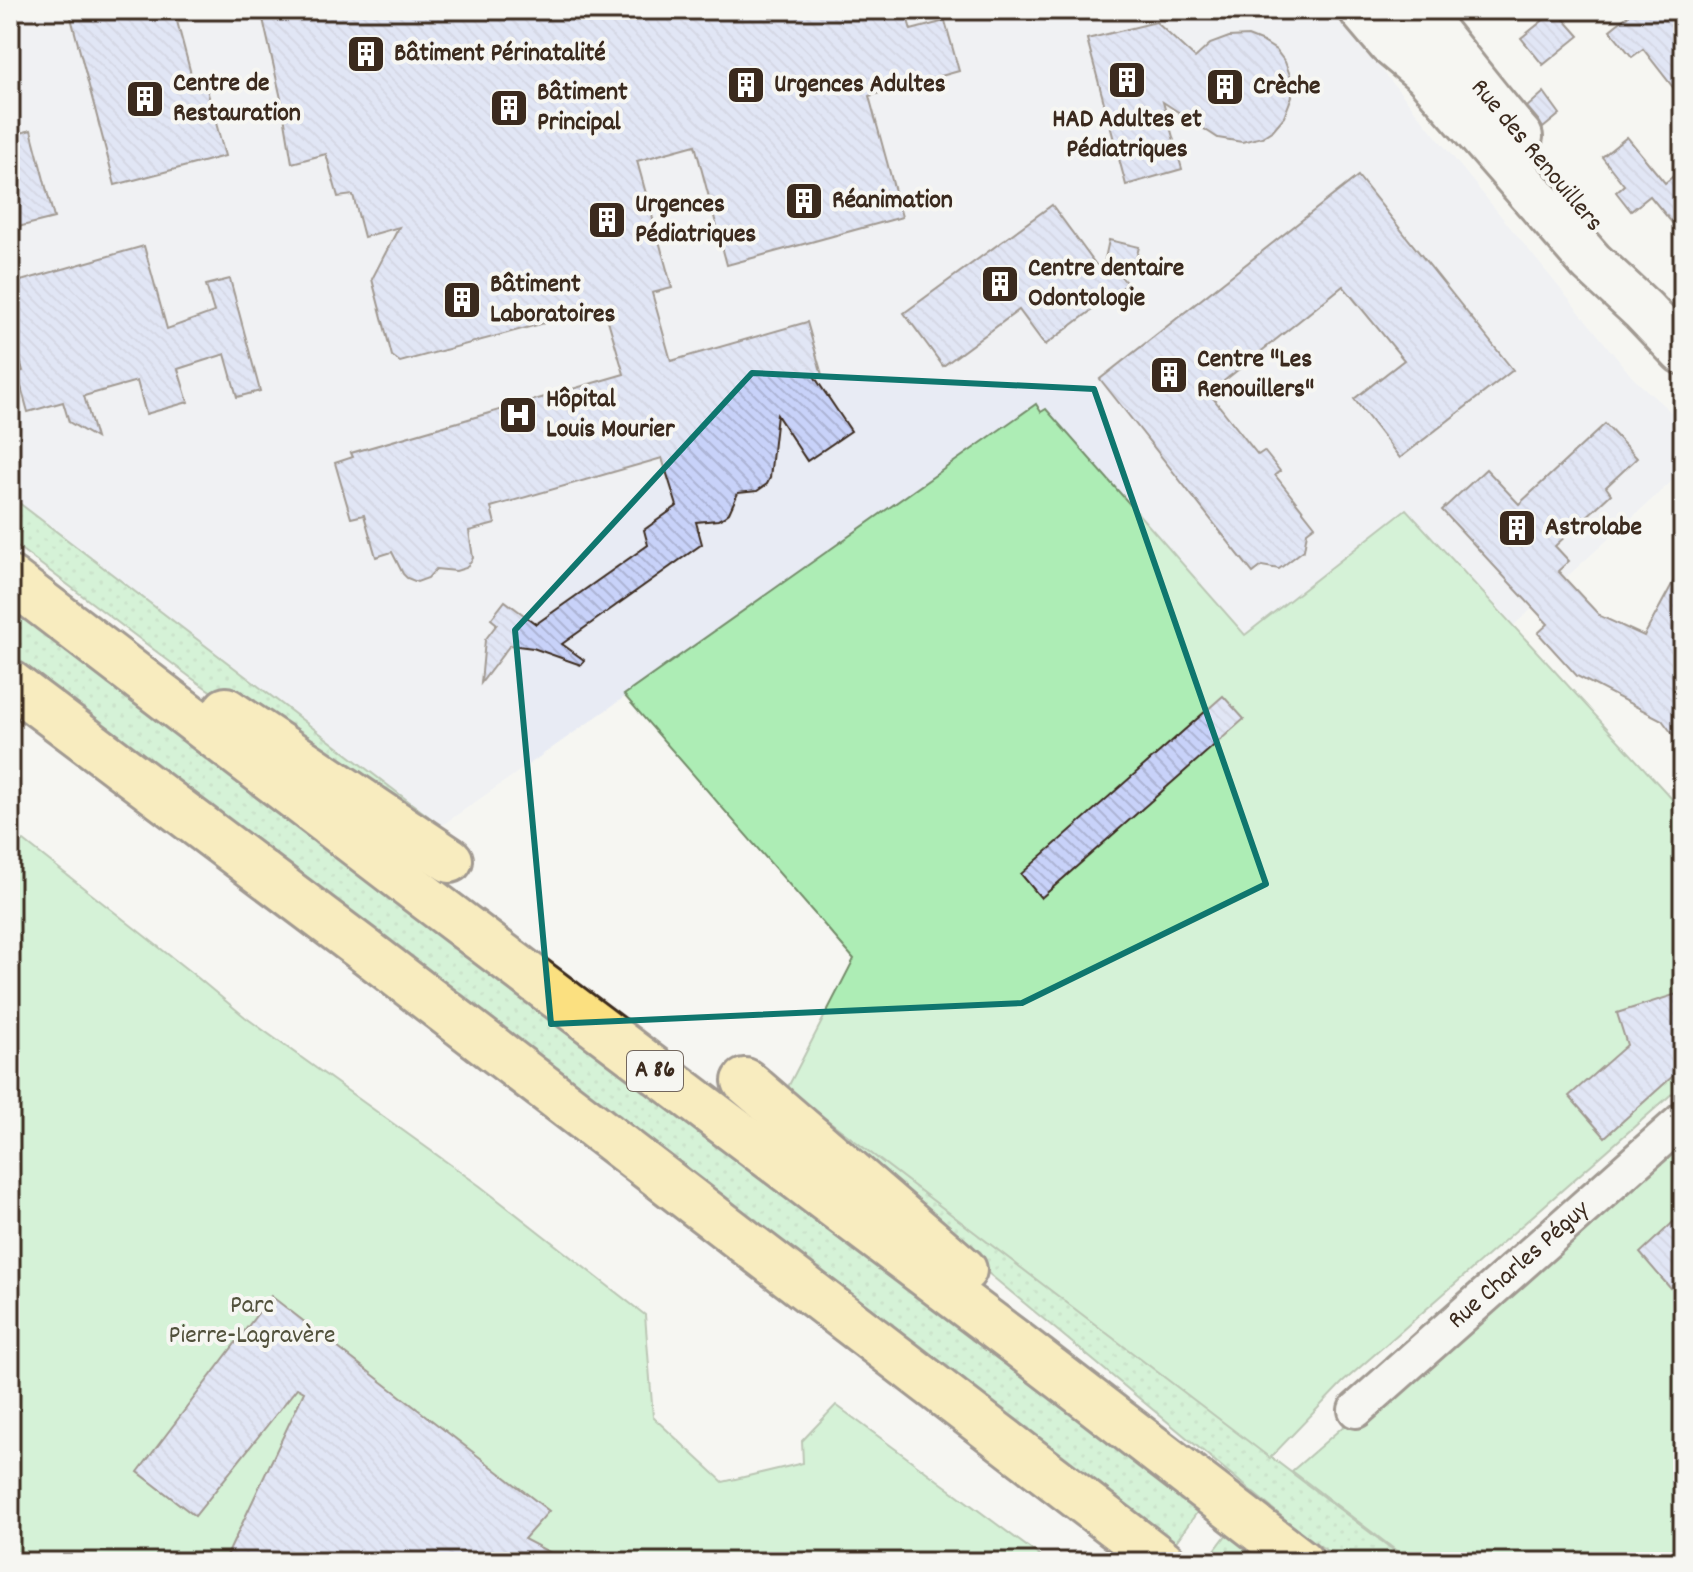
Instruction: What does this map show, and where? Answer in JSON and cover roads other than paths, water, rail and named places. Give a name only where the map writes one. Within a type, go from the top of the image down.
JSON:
[{"type":"highway","name":"A 86","points":[[10,579],[1301,1562]]},
{"type":"highway","points":[[10,683],[392,971],[1163,1562]]},
{"type":"highway","points":[[186,713],[216,704],[450,860]]},
{"type":"highway","points":[[745,1081],[1015,1314],[1019,1345]]},
{"type":"street","name":"Rue des Renouillers","points":[[1362,10],[1390,43],[1440,64]]},
{"type":"street","name":"Rue des Renouillers","points":[[1385,10],[1409,38],[1440,64],[1591,262],[1683,352]]},
{"type":"street","name":"Rue des Renouillers","points":[[1417,10],[1440,64]]},
{"type":"street","name":"Rue Charles Péguy","points":[[1356,1410],[1683,1120]]},
{"type":"place","name":"Bâtiment Périnatalité","points":[[366,54]]},
{"type":"place","name":"HAD Adultes et Pédiatriques","points":[[1127,80]]},
{"type":"place","name":"Urgences Adultes","points":[[746,85]]},
{"type":"place","name":"Crèche","points":[[1225,87]]},
{"type":"place","name":"Centre de Restauration","points":[[145,99]]},
{"type":"place","name":"Bâtiment Principal","points":[[509,108]]},
{"type":"place","name":"Réanimation","points":[[804,201]]},
{"type":"place","name":"Urgences Pédiatriques","points":[[607,220]]},
{"type":"place","name":"Centre dentaire Odontologie","points":[[1000,284]]},
{"type":"place","name":"Bâtiment Laboratoires","points":[[462,300]]},
{"type":"place","name":"Centre \"Les Renouillers\"","points":[[1169,375]]},
{"type":"place","name":"Hôpital Louis Mourier","points":[[518,415]]},
{"type":"place","name":"Astrolabe","points":[[1517,528]]},
{"type":"park label","name":"Parc Pierre-Lagravère","points":[[252,1321]]}]
